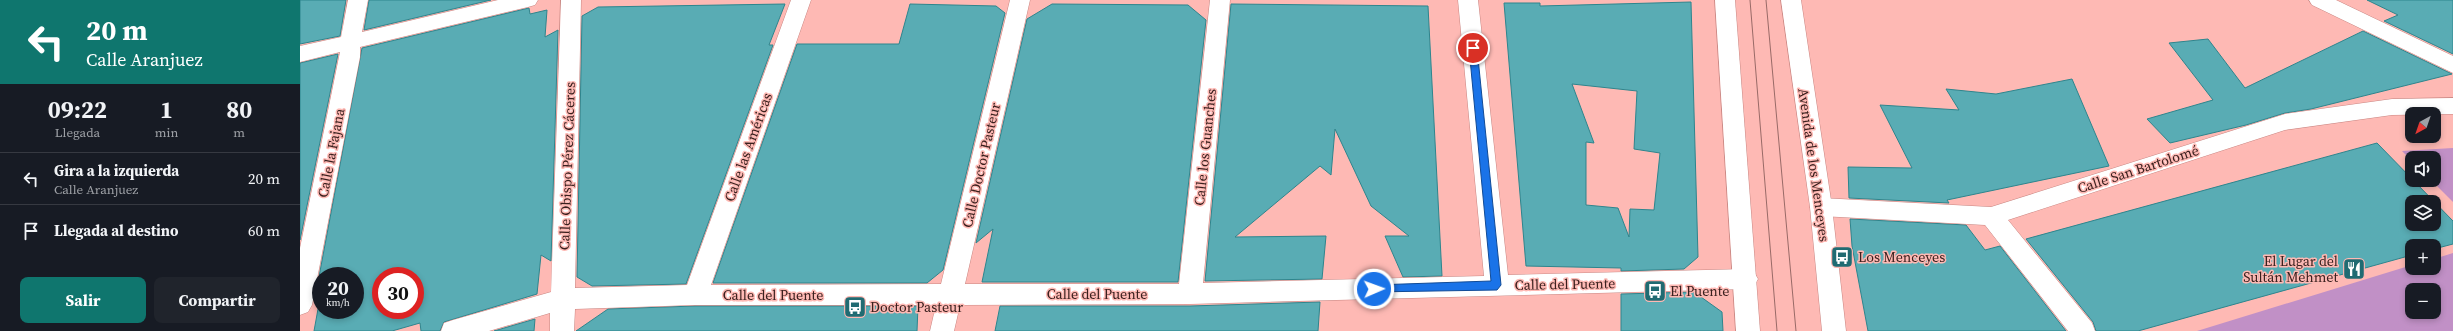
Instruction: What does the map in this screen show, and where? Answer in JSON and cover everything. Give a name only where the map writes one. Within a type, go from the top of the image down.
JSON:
[{"type":"street","name":"Calle la Fajana","points":[[300,305],[350,57],[350,42],[358,0]]},
{"type":"street","points":[[300,54],[528,0]]},
{"type":"street","name":"Calle Obispo Pérez Cáceres","points":[[562,331],[571,0]]},
{"type":"street","name":"Calle las Américas","points":[[695,294],[801,0]]},
{"type":"street","name":"Calle Doctor Pasteur","points":[[942,331],[1020,0]]},
{"type":"street","name":"Calle los Guanches","points":[[1190,294],[1220,0]]},
{"type":"street","points":[[1468,0],[1497,285]]},
{"type":"street","points":[[1725,0],[1746,279],[1748,331]]},
{"type":"street","name":"Avenida de los Menceyes","points":[[1791,0],[1821,207],[1834,331]]},
{"type":"street","points":[[2321,0],[2453,65]]},
{"type":"street","name":"Calle San Bartolomé","points":[[1821,207],[1991,216],[2284,122],[2392,107],[2453,106]]},
{"type":"street","points":[[1991,216],[2083,331]]},
{"type":"street","name":"Calle del Puente","points":[[453,331],[564,299],[695,294],[1190,294],[1746,279]]},
{"type":"shaded area","points":[[2453,148],[2453,202],[2438,187],[2441,187],[2441,151],[2405,151],[2405,154],[2402,151]]},
{"type":"shaded area","points":[[2453,253],[2453,331],[2197,331],[2405,267],[2405,275],[2441,275],[2441,257]]},
{"type":"building","points":[[300,0],[346,0],[340,36],[300,44]]},
{"type":"building","points":[[369,0],[491,0],[364,30]]},
{"type":"building","points":[[2367,0],[2453,0],[2453,54],[2384,21],[2398,15]]},
{"type":"building","points":[[1691,2],[1698,257],[1684,269],[1621,271],[1621,268],[1526,266],[1504,3],[1540,3],[1540,6]],"holes":[[[1572,84],[1637,91],[1634,149],[1660,153],[1654,210],[1630,209],[1629,237],[1618,208],[1586,205],[1586,142],[1594,143]]]},
{"type":"building","points":[[785,4],[769,45],[773,45],[686,284],[592,286],[577,277],[582,16],[598,7]]},
{"type":"building","points":[[910,4],[996,6],[1005,13],[943,270],[927,283],[713,283],[797,44],[899,44]]},
{"type":"building","points":[[1052,4],[1188,5],[1206,20],[1178,282],[982,282],[993,229],[976,243],[1027,19]]},
{"type":"building","points":[[1231,4],[1428,6],[1442,276],[1403,277],[1385,236],[1409,236],[1371,206],[1335,129],[1331,175],[1320,166],[1235,237],[1326,236],[1322,279],[1205,281]]},
{"type":"building","points":[[529,8],[530,14],[547,10],[545,37],[558,30],[551,261],[541,255],[537,294],[444,322],[440,331],[421,331],[420,323],[392,331],[314,331],[316,319],[364,319],[364,267],[321,267],[362,48]]},
{"type":"building","points":[[2363,31],[2452,74],[2311,109],[2285,113],[2246,125],[2170,143],[2147,119],[2213,100],[2169,43],[2208,39],[2245,88]]},
{"type":"building","points":[[338,54],[300,240],[300,63]]},
{"type":"building","points":[[2072,79],[2109,166],[1947,200],[1949,203],[1849,198],[1848,167],[1912,168],[1880,105],[1959,110],[1946,89],[1996,94]]},
{"type":"building","points":[[2377,143],[2405,172],[2405,187],[2420,187],[2428,195],[2405,195],[2405,231],[2441,231],[2441,209],[2453,221],[2453,244],[2441,247],[2441,239],[2405,239],[2405,257],[2138,331],[2096,331],[2093,322],[2026,239]]},
{"type":"building","points":[[1850,219],[1966,225],[1985,250],[2000,246],[2066,331],[1868,331],[1852,246]]},
{"type":"building","points":[[1694,292],[1722,312],[1723,331],[1621,331],[1621,294]]},
{"type":"building","points":[[1320,302],[1318,331],[995,331],[1000,306],[1190,306]]},
{"type":"building","points":[[695,306],[918,306],[917,331],[576,331],[608,309]]},
{"type":"building","points":[[535,319],[534,331],[494,331]]},
{"type":"tram line","points":[[1750,0],[1777,331]]},
{"type":"tram line","points":[[1766,0],[1796,331]]},
{"type":"place","name":"Los Menceyes","points":[[1842,257]]},
{"type":"place","name":"El Lugar del Sultán Mehmet","points":[[2354,269]]},
{"type":"place","name":"El Puente","points":[[1655,291]]},
{"type":"place","name":"Doctor Pasteur","points":[[855,307]]},
{"type":"route","points":[[1374,289],[1497,285],[1473,48]]}]
